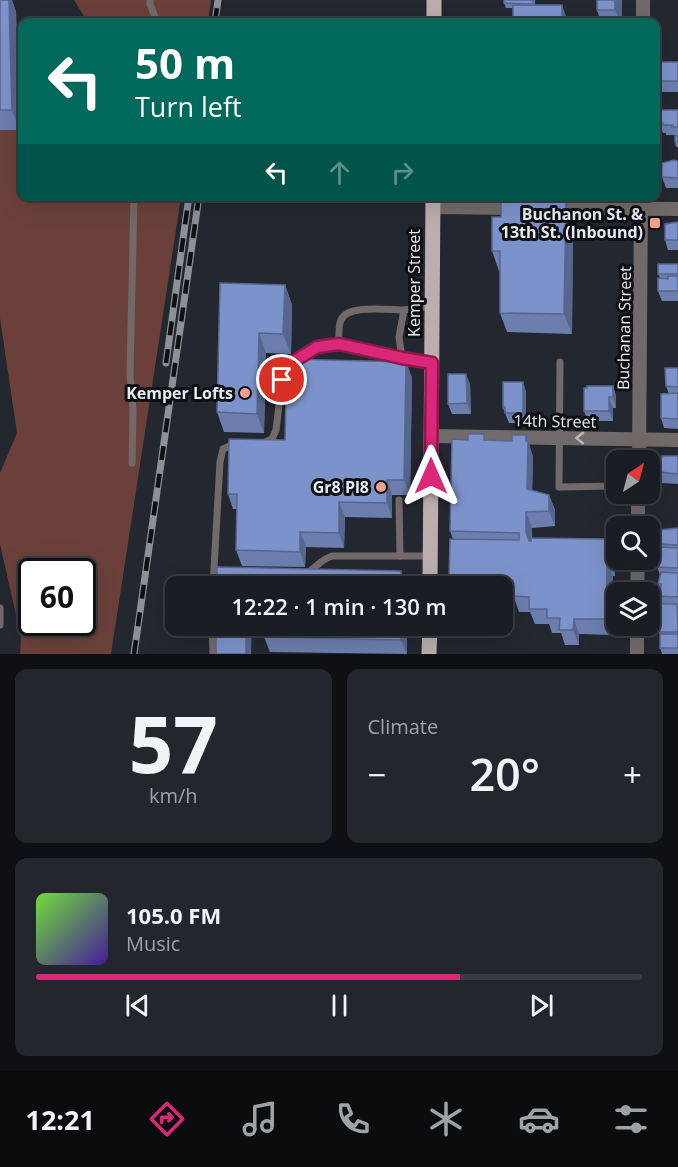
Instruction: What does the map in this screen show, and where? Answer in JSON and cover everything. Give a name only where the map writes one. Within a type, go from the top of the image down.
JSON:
[{"type":"main road","points":[[434,0],[434,18]]},
{"type":"main road","name":"Kemper Street","points":[[430,576],[433,202]]},
{"type":"main road","points":[[429,636],[429,654]]},
{"type":"street","points":[[643,0],[643,18]]},
{"type":"street","points":[[433,202],[536,208],[641,202],[678,209]]},
{"type":"street","name":"Buchanan Street","points":[[639,450],[641,202]]},
{"type":"street","name":"14th Street","points":[[431,436],[678,440]]},
{"type":"street","points":[[637,636],[637,654]]},
{"type":"lane","points":[[150,0],[155,18]]},
{"type":"lane","points":[[132,464],[133,409],[130,375],[134,201]]},
{"type":"lane","points":[[339,344],[340,320],[354,310],[404,310],[432,306]]},
{"type":"lane","points":[[402,358],[399,337],[404,310]]},
{"type":"lane","points":[[251,445],[260,445],[272,439],[276,430],[282,380],[293,362],[317,347],[339,344],[432,363]]},
{"type":"lane","points":[[560,362],[559,487],[606,486]]},
{"type":"lane","points":[[214,576],[220,462],[223,449],[233,444],[242,445]]},
{"type":"lane","points":[[399,500],[400,556]]},
{"type":"lane","points":[[305,574],[314,569],[322,559],[332,556],[430,556]]},
{"type":"lane","points":[[214,570],[225,571]]},
{"type":"lane","points":[[0,608],[0,625]]},
{"type":"lane","points":[[212,636],[213,654]]},
{"type":"shaded area","points":[[74,0],[211,0],[209,18],[84,18]]},
{"type":"shaded area","points":[[0,129],[18,130],[18,201],[180,201],[111,654],[20,654],[21,636],[96,636],[96,558],[18,558],[18,624],[0,544],[0,473],[17,433],[0,318]]},
{"type":"building","points":[[0,0],[9,0],[12,110],[0,110]]},
{"type":"building","points":[[504,0],[533,0],[533,4],[504,3]]},
{"type":"building","points":[[597,0],[615,0],[615,10],[597,10]]},
{"type":"building","points":[[513,5],[562,5],[562,18],[513,18]]},
{"type":"building","points":[[660,62],[678,62],[678,81],[660,81]]},
{"type":"building","points":[[660,110],[678,110],[678,127],[663,125],[660,123]]},
{"type":"building","points":[[678,161],[678,178],[662,177],[662,163]]},
{"type":"building","points":[[501,201],[566,201],[564,314],[500,313],[500,251],[492,251],[492,217],[501,217]]},
{"type":"building","points":[[678,222],[678,240],[665,240],[665,224]]},
{"type":"building","points":[[658,264],[678,264],[678,274],[658,274]]},
{"type":"building","points":[[668,276],[678,276],[678,291],[658,291],[658,278],[668,279]]},
{"type":"building","name":"Kemper Lofts","points":[[220,283],[285,285],[283,334],[259,333],[257,414],[217,412]]},
{"type":"building","points":[[287,359],[406,362],[404,480],[387,480],[387,503],[339,502],[339,533],[300,532],[300,552],[236,550],[237,494],[228,494],[229,439],[285,440]]},
{"type":"building","points":[[665,368],[678,368],[678,387],[666,386]]},
{"type":"building","points":[[448,374],[466,374],[467,403],[448,404]]},
{"type":"building","points":[[503,382],[523,382],[523,413],[505,413]]},
{"type":"building","points":[[613,386],[613,397],[609,397],[609,411],[584,411],[584,388]]},
{"type":"building","points":[[678,393],[678,419],[661,418],[661,394]]},
{"type":"building","points":[[468,434],[484,434],[484,440],[512,441],[512,435],[526,435],[526,441],[528,441],[527,489],[549,495],[549,511],[526,512],[526,532],[529,541],[531,538],[606,539],[606,619],[574,619],[573,630],[559,630],[560,618],[547,618],[547,609],[529,609],[529,597],[513,596],[513,576],[449,576],[450,539],[519,540],[519,533],[450,531],[452,439],[468,440]]},
{"type":"building","points":[[662,456],[678,456],[678,474],[660,472],[660,458]]},
{"type":"building","points":[[678,528],[678,545],[660,544],[660,530]]},
{"type":"building","points":[[660,547],[678,548],[678,568],[660,567]]},
{"type":"building","points":[[217,567],[401,571],[401,576],[217,576]]},
{"type":"building","points":[[661,572],[678,573],[678,597],[660,596],[661,584],[658,582]]},
{"type":"building","points":[[660,604],[677,604],[677,632],[660,632]]},
{"type":"building","points":[[660,634],[678,634],[678,648],[660,648]]},
{"type":"building","points":[[216,636],[246,636],[246,654],[216,654]]},
{"type":"building","points":[[264,636],[401,636],[401,640]]},
{"type":"railway","points":[[216,18],[218,0]]},
{"type":"railway","points":[[166,363],[188,201]]},
{"type":"railway","points":[[134,654],[198,201]]},
{"type":"place","name":"Buchanon St. & 13th St. (Inbound)","points":[[655,223]]},
{"type":"place","name":"Kemper Lofts","points":[[245,393]]},
{"type":"place","name":"Gr8 Pl8","points":[[381,487]]},
{"type":"route","points":[[282,380],[293,362],[317,347],[339,344],[432,363],[431,476]]}]
